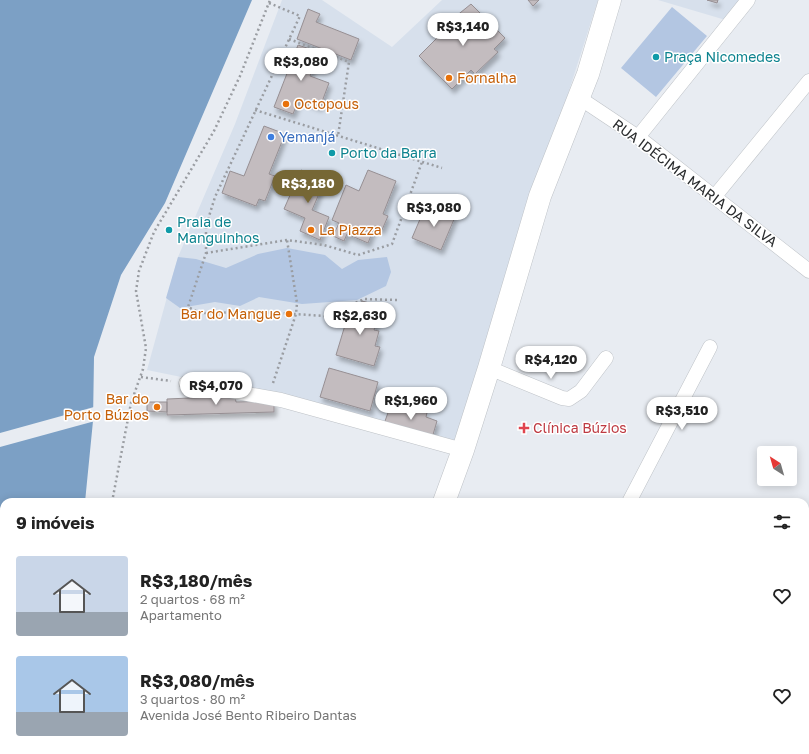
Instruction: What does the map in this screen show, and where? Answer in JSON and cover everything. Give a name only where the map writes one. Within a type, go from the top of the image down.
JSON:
[{"type":"main road","points":[[445,498],[463,450],[489,368],[540,196],[588,74],[610,0]]},
{"type":"street","points":[[638,137],[748,0]]},
{"type":"street","points":[[715,196],[809,80]]},
{"type":"street","name":"RUA IDÉCIMA MARIA DA SILVA","points":[[578,97],[638,137],[809,271]]},
{"type":"street","points":[[632,498],[710,347]]},
{"type":"street","points":[[489,368],[562,398],[569,399],[582,391],[606,358]]},
{"type":"street","points":[[186,383],[268,397],[463,450]]},
{"type":"path","points":[[113,498],[131,403],[141,377],[146,348],[136,291],[139,271],[154,232],[217,124],[240,76],[270,2],[300,16],[215,196],[206,226],[206,253],[202,261],[188,307],[200,313],[264,312],[325,316],[364,299],[397,300]]},
{"type":"path","points":[[289,39],[349,62],[338,136]]},
{"type":"path","points":[[255,110],[442,168]]},
{"type":"path","points":[[206,253],[287,240],[324,245],[358,255],[392,244],[422,162]]},
{"type":"path","points":[[268,397],[296,314],[297,303],[287,248],[287,240]]},
{"type":"path","points":[[141,377],[186,383]]},
{"type":"shaded area","points":[[0,0],[252,0],[165,203],[121,275],[94,357],[93,421],[85,498],[0,498]]},
{"type":"shaded area","points":[[282,0],[322,0],[392,47],[442,0],[598,0],[456,444],[284,398],[147,370],[178,257],[235,124]]},
{"type":"shaded area","points":[[658,0],[745,0],[729,21]]},
{"type":"shaded area","points":[[672,7],[707,36],[656,97],[621,68]]},
{"type":"shaded area","points":[[287,248],[325,255],[342,269],[358,260],[387,257],[391,272],[386,286],[357,300],[302,304],[259,297],[240,306],[215,302],[180,308],[166,298],[178,257],[196,259],[226,268],[258,254]]},
{"type":"pier","points":[[94,407],[95,421],[0,447],[0,433]]},
{"type":"building","points":[[528,0],[539,0],[533,6]]},
{"type":"building","points":[[707,0],[718,0],[717,3]]},
{"type":"building","points":[[471,4],[505,38],[494,49],[498,52],[475,74],[471,70],[452,89],[419,56],[442,33],[445,36],[459,21],[455,17]]},
{"type":"building","points":[[308,9],[320,14],[316,22],[359,39],[351,60],[297,39]]},
{"type":"building","points":[[298,45],[319,52],[310,76],[329,83],[320,107],[299,99],[293,114],[274,107]]},
{"type":"building","points":[[264,126],[285,134],[269,174],[275,176],[265,201],[259,199],[256,206],[222,193],[230,171],[244,176]]},
{"type":"building","points":[[301,170],[325,180],[312,210],[329,217],[320,240],[300,231],[305,218],[284,209]]},
{"type":"building","points":[[368,170],[396,181],[383,214],[388,216],[382,230],[375,226],[368,243],[347,234],[344,241],[333,236],[339,223],[332,220],[346,185],[359,191]]},
{"type":"building","points":[[426,205],[455,217],[441,250],[412,238]]},
{"type":"building","points":[[362,301],[377,305],[373,319],[377,320],[374,330],[379,331],[375,346],[380,347],[374,366],[336,355],[349,312],[358,315]]},
{"type":"building","points":[[329,368],[378,382],[370,411],[320,397]]},
{"type":"building","points":[[235,396],[236,402],[274,401],[274,412],[167,415],[167,399]]},
{"type":"building","name":"Bar do Porto Búzios","points":[[147,402],[167,402],[167,412],[147,411]]},
{"type":"building","points":[[397,403],[427,413],[426,417],[437,421],[432,438],[384,424],[390,407],[395,409]]},
{"type":"place","name":"Praça Nicomedes","points":[[656,57]]},
{"type":"place","name":"Fornalha","points":[[449,78]]},
{"type":"place","name":"Octopous","points":[[286,104]]},
{"type":"place","name":"Yemanjá","points":[[271,137]]},
{"type":"place","name":"Porto da Barra","points":[[332,153]]},
{"type":"place","name":"Praia de Manguinhos","points":[[169,230]]},
{"type":"place","name":"La Piazza","points":[[311,230]]},
{"type":"place","name":"Bar do Mangue","points":[[289,314]]},
{"type":"place","name":"Bar do Porto Búzios","points":[[157,407]]},
{"type":"place","name":"Clínica Búzios","points":[[524,428]]}]
